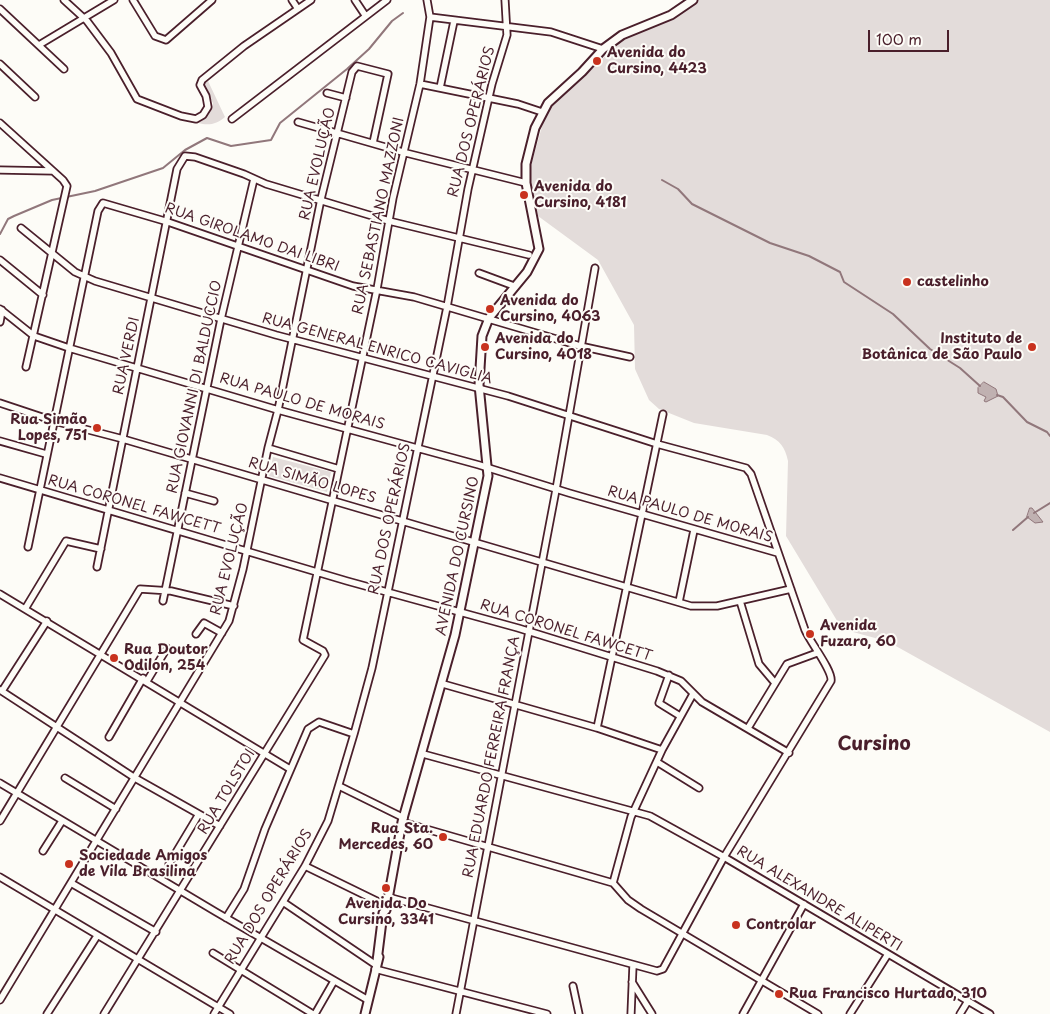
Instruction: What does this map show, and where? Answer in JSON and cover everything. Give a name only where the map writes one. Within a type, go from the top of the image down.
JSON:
[{"type":"main road","name":"AVENIDA DO CURSINO","points":[[365,1014],[376,965],[383,913],[386,908],[403,820],[443,684],[489,468],[479,390],[481,345],[488,318],[532,266],[539,250],[526,183],[526,164],[532,140],[542,112],[556,94],[582,72],[603,48],[622,35],[671,15],[693,0]]},
{"type":"street","points":[[64,0],[84,18],[115,59],[137,99],[190,119],[200,118],[208,108],[206,96],[200,85],[206,75],[311,0]]},
{"type":"street","points":[[39,45],[114,0]]},
{"type":"street","points":[[133,0],[155,36],[166,40],[212,0]]},
{"type":"street","points":[[292,0],[298,9]]},
{"type":"street","points":[[355,0],[366,15]]},
{"type":"street","points":[[232,119],[387,0]]},
{"type":"street","name":"RUA DOS OPERÁRIOS","points":[[214,1014],[305,866],[328,821],[354,734],[372,668],[447,307],[458,238],[507,27],[505,0]]},
{"type":"street","name":"RUA SEBASTIANO MAZZONI","points":[[304,642],[317,571],[377,289],[395,190],[406,153],[420,84],[430,17],[429,1]]},
{"type":"street","points":[[0,9],[64,69]]},
{"type":"street","points":[[430,17],[551,32],[603,48]]},
{"type":"street","points":[[440,88],[454,20]]},
{"type":"street","points":[[0,64],[35,97]]},
{"type":"street","name":"RUA EVOLUÇÃO","points":[[0,1000],[222,633],[234,606],[278,410],[336,133],[352,68],[358,66],[387,73],[373,143]]},
{"type":"street","points":[[420,84],[542,112]]},
{"type":"street","points":[[327,93],[346,98]]},
{"type":"street","points":[[298,122],[406,153],[526,183]]},
{"type":"street","points":[[0,123],[53,171],[67,189],[26,367]]},
{"type":"street","name":"RUA VERDI","points":[[97,567],[178,169],[183,158],[188,156],[254,179]]},
{"type":"street","points":[[0,170],[53,171]]},
{"type":"street","points":[[254,179],[389,221],[529,255]]},
{"type":"street","name":"RUA GIOVANNI DI BALDUCCIO","points":[[163,601],[221,319],[254,179]]},
{"type":"street","name":"RUA GIROLAMO DAI LIBRI","points":[[84,277],[100,206],[107,204],[168,222],[239,248],[362,288],[377,289],[447,307],[580,346],[630,357]]},
{"type":"street","name":"RUA GENERAL ENRICO CAVIGLIA","points":[[21,228],[52,255],[84,277],[293,340],[567,414],[657,444],[748,469],[778,553]]},
{"type":"street","points":[[0,260],[43,296]]},
{"type":"street","name":"RUA EDUARDO FERREIRA FRANÇA","points":[[456,1014],[595,268]]},
{"type":"street","points":[[479,273],[514,286]]},
{"type":"street","points":[[28,547],[84,277]]},
{"type":"street","points":[[0,322],[1,310]]},
{"type":"street","name":"RUA PAULO DE MORAIS","points":[[1,310],[34,336],[69,348],[278,410],[489,468],[694,530],[778,553]]},
{"type":"street","name":"RUA SIMÃO LOPES","points":[[0,403],[54,421],[123,439],[403,520],[679,602],[707,608],[790,588]]},
{"type":"street","points":[[598,728],[663,414]]},
{"type":"street","points":[[0,441],[46,454]]},
{"type":"street","points":[[268,448],[339,469]]},
{"type":"street","name":"RUA CORONEL FAWCETT","points":[[0,478],[387,592],[528,631],[669,675],[681,681],[693,694],[721,714],[789,752]]},
{"type":"street","points":[[185,493],[214,501]]},
{"type":"street","points":[[679,602],[694,530]]},
{"type":"street","points":[[25,609],[66,541],[101,549]]},
{"type":"street","points":[[388,896],[659,972],[663,969],[724,857],[831,681],[830,670],[817,653],[805,630],[778,553]]},
{"type":"street","points":[[0,820],[140,589],[165,590],[234,606]]},
{"type":"street","points":[[0,594],[181,701],[290,769]]},
{"type":"street","points":[[740,601],[760,664],[775,683]]},
{"type":"street","points":[[46,621],[1,691],[135,778],[220,826]]},
{"type":"street","points":[[196,634],[204,623],[222,633]]},
{"type":"street","name":"RUA TOLSTOI","points":[[104,1014],[325,655],[323,651],[304,642]]},
{"type":"street","points":[[109,737],[167,648]]},
{"type":"street","points":[[748,728],[787,664],[817,653]]},
{"type":"street","points":[[669,675],[659,703],[680,716]]},
{"type":"street","points":[[443,684],[598,728],[662,750]]},
{"type":"street","points":[[613,883],[633,812],[662,750],[693,694]]},
{"type":"street","points":[[226,918],[244,889],[250,868],[302,739],[315,723],[325,723],[354,734]]},
{"type":"street","name":"RUA ALEXANDRE ALIPERTI","points":[[422,754],[650,816],[724,857],[990,1014]]},
{"type":"street","points":[[657,762],[700,788]]},
{"type":"street","points":[[65,778],[116,809]]},
{"type":"street","points":[[0,783],[368,1000]]},
{"type":"street","points":[[339,786],[403,820],[488,848],[613,883],[628,900],[818,1014]]},
{"type":"street","points":[[169,864],[199,814]]},
{"type":"street","points":[[43,851],[62,821]]},
{"type":"street","points":[[305,866],[386,908]]},
{"type":"street","points":[[0,877],[138,961],[230,1014]]},
{"type":"street","points":[[71,883],[156,932]]},
{"type":"street","points":[[283,902],[376,965],[460,991],[546,1014]]},
{"type":"street","points":[[743,1014],[804,904]]},
{"type":"street","points":[[47,1014],[97,936]]},
{"type":"street","points":[[213,953],[314,1014],[334,981]]},
{"type":"street","points":[[850,1014],[888,954]]},
{"type":"street","points":[[631,1014],[633,965]]},
{"type":"street","points":[[632,982],[652,1014]]},
{"type":"street","points":[[573,986],[579,1014]]},
{"type":"street","points":[[960,1014],[968,1001]]},
{"type":"shaded area","points":[[699,0],[1050,0],[1050,732],[894,645],[842,629],[786,536],[788,461],[781,445],[767,435],[694,423],[659,409],[649,400],[635,369],[634,325],[598,260],[538,216],[531,183],[531,165],[545,116],[554,101],[578,83],[622,39],[678,16]]},
{"type":"shaded area","points":[[208,81],[225,117],[216,123],[198,123],[210,113],[213,103],[202,84]]},
{"type":"shaded area","points":[[984,382],[996,389],[998,396],[986,402],[984,401],[986,397],[978,393],[978,388]]},
{"type":"shaded area","points":[[273,457],[331,472],[327,492],[269,476]]},
{"type":"shaded area","points":[[1030,508],[1043,522],[1035,523],[1027,517]]},
{"type":"waterway","points":[[0,234],[8,219],[14,216],[52,200],[95,191],[163,168],[185,150],[207,138],[231,146],[271,140],[280,123],[347,69],[369,49],[392,21],[403,13]]},
{"type":"waterway","points":[[662,180],[678,189],[692,204],[770,243],[809,256],[840,272],[844,282],[893,314],[930,349],[960,368],[980,386]]},
{"type":"waterway","points":[[997,395],[1003,397],[1027,422],[1047,432],[1050,436]]},
{"type":"waterway","points":[[1034,513],[1050,503]]},
{"type":"waterway","points":[[1013,530],[1028,517]]},
{"type":"place","name":"Avenida do Cursino, 4423","points":[[597,61]]},
{"type":"place","name":"Avenida do Cursino, 4181","points":[[524,195]]},
{"type":"place","name":"castelinho","points":[[907,282]]},
{"type":"place","name":"Avenida do Cursino, 4063","points":[[490,309]]},
{"type":"place","name":"Avenida do Cursino, 4018","points":[[485,347]]},
{"type":"place","name":"Instituto de Botânica de São Paulo","points":[[1032,347]]},
{"type":"place","name":"Rua Simão Lopes, 751","points":[[97,428]]},
{"type":"place","name":"Avenida Fuzaro, 60","points":[[810,634]]},
{"type":"place","name":"Rua Doutor Odilon, 254","points":[[114,658]]},
{"type":"place","name":"Rua Sta. Mercedes, 60","points":[[443,837]]},
{"type":"place","name":"Sociedade Amigos de Vila Brasilina","points":[[69,864]]},
{"type":"place","name":"Avenida Do Cursino, 3341","points":[[386,888]]},
{"type":"place","name":"Controlar","points":[[736,925]]},
{"type":"place","name":"Rua Francisco Hurtado, 310","points":[[779,994]]},
{"type":"district","name":"Cursino","points":[[874,745]]}]
